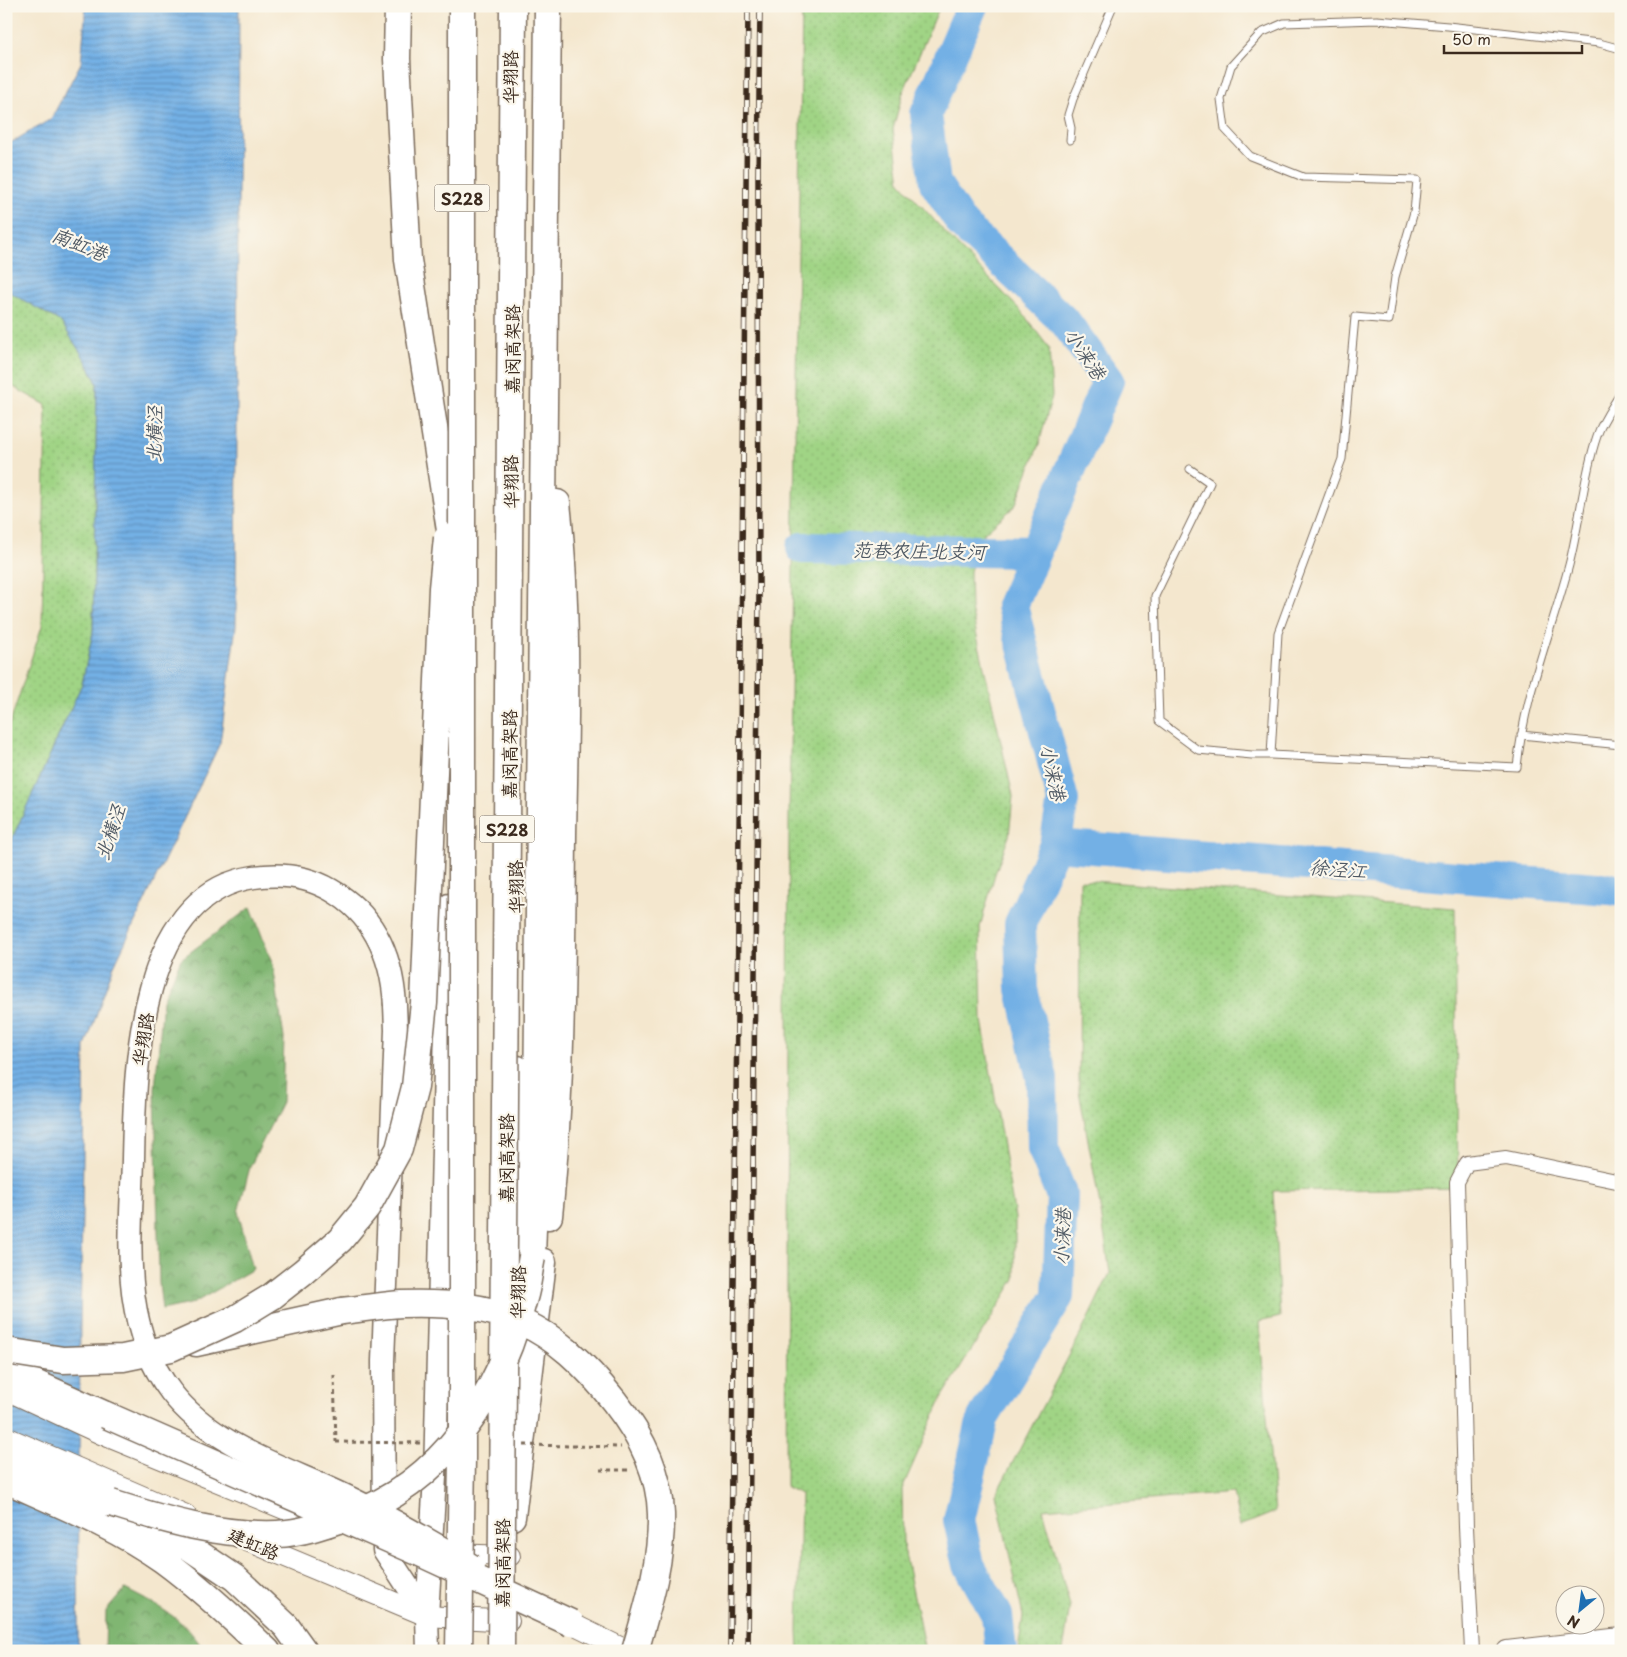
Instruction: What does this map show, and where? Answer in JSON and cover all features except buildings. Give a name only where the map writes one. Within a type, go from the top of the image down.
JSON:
[{"type":"highway","points":[[398,6],[397,60],[408,260],[456,566]]},
{"type":"highway","name":"S228","points":[[459,1651],[462,1458],[462,6]]},
{"type":"highway","name":"嘉闵高架路","points":[[501,1651],[513,6]]},
{"type":"highway","points":[[6,1458],[108,1492],[193,1526],[244,1533],[278,1534],[319,1527],[368,1510],[399,1492],[425,1472],[452,1446],[494,1383],[510,1343],[524,1298],[532,1257],[537,1111],[548,6]]},
{"type":"highway","points":[[512,1517],[555,1162],[562,1008],[564,594],[559,521],[544,375]]},
{"type":"highway","points":[[171,1348],[235,1319],[270,1297],[340,1240],[367,1207],[399,1149],[416,1087],[424,1002],[442,588],[462,391]]},
{"type":"highway","points":[[6,1351],[63,1360],[123,1358],[342,1311],[400,1304],[474,1307],[508,1315],[536,1329],[567,1350],[596,1378],[642,1442],[656,1477],[661,1513],[658,1555],[650,1599],[635,1651]]},
{"type":"highway","points":[[6,1370],[418,1552],[571,1623]]},
{"type":"highway","points":[[6,1480],[116,1532],[162,1559],[204,1592],[267,1651]]},
{"type":"highway","points":[[108,1492],[235,1578],[286,1626],[304,1651]]},
{"type":"main road","points":[[428,1651],[426,1616],[435,1476],[446,1103],[467,6]]},
{"type":"main road","name":"华翔路","points":[[509,6],[508,343],[520,1202],[510,1556],[510,1651]]},
{"type":"main road","name":"华翔路","points":[[384,1550],[383,1361],[396,1030],[393,980],[386,956],[373,927],[359,911],[342,897],[321,884],[298,876],[269,875],[241,879],[217,889],[195,906],[181,923],[168,945],[157,972],[139,1046],[135,1084],[130,1266],[140,1333],[154,1367],[172,1393],[195,1418],[225,1439],[353,1499],[422,1536],[571,1623]]},
{"type":"main road","points":[[6,1390],[101,1434],[384,1550],[510,1556]]},
{"type":"main road","name":"建虹路","points":[[6,1437],[108,1492],[426,1616],[509,1621]]},
{"type":"main road","points":[[384,1550],[426,1616]]},
{"type":"main road","points":[[571,1623],[628,1651]]},
{"type":"main road","points":[[1507,1651],[1621,1638]]},
{"type":"street","points":[[1472,1651],[1466,1527],[1457,1182],[1467,1163],[1506,1158],[1621,1182]]},
{"type":"lane","points":[[1070,140],[1071,128],[1068,115],[1113,6]]},
{"type":"lane","points":[[1271,755],[1278,633],[1342,459],[1355,317],[1389,320],[1395,277],[1414,212],[1417,180],[1303,177],[1250,156],[1225,129],[1221,99],[1231,66],[1261,33],[1284,22],[1386,21],[1599,43],[1621,48]]},
{"type":"lane","points":[[1190,468],[1210,484],[1155,596],[1159,721],[1198,750],[1252,755],[1517,767],[1521,735],[1533,683],[1570,564],[1582,496],[1597,434],[1621,392]]},
{"type":"lane","points":[[1521,735],[1621,745]]},
{"type":"path","points":[[334,1375],[336,1442],[425,1444]]},
{"type":"path","points":[[523,1445],[622,1447]]},
{"type":"green space","points":[[802,6],[940,6],[902,95],[893,129],[900,182],[952,240],[1021,311],[1049,348],[1052,396],[1039,444],[1015,506],[983,534],[970,571],[971,609],[1013,796],[1009,836],[995,874],[980,927],[982,1020],[1015,1218],[1015,1279],[942,1398],[902,1489],[903,1544],[925,1651],[799,1651],[801,1494],[786,1487],[789,818]]},
{"type":"green space","points":[[6,290],[61,322],[86,361],[97,383],[93,632],[82,684],[6,852],[6,735],[42,626],[46,405],[6,383]]},
{"type":"green space","points":[[1080,880],[1455,908],[1458,1188],[1273,1191],[1280,1317],[1259,1322],[1275,1512],[1240,1526],[1233,1493],[1043,1509],[1070,1606],[1063,1651],[1018,1651],[1023,1616],[996,1494],[1080,1335],[1110,1273],[1079,1091]]},
{"type":"green space","points":[[251,907],[273,965],[284,1038],[282,1102],[250,1167],[238,1212],[253,1269],[194,1303],[162,1310],[159,1283],[155,1089],[163,1000],[181,959]]},
{"type":"green space","points":[[125,1589],[159,1607],[179,1621],[197,1640],[204,1651],[105,1651],[106,1611]]},
{"type":"water","points":[[86,6],[239,6],[236,626],[220,743],[113,968],[85,1047],[80,1329],[78,1651],[6,1651],[6,852],[82,684],[93,632],[97,383],[86,361],[61,322],[6,290],[6,141],[12,142],[51,119],[81,63]]},
{"type":"waterway","name":"小涞港","points":[[972,6],[926,114],[935,183],[962,224],[1066,323],[1108,381],[1012,606],[1063,800],[1055,845],[1020,924],[1022,989],[1042,1079],[1043,1148],[1062,1196],[1058,1296],[983,1418],[959,1520],[969,1565],[997,1615],[1001,1651]]},
{"type":"waterway","name":"范巷农庄北支河","points":[[802,548],[1035,552]]},
{"type":"waterway","name":"徐泾江","points":[[1055,845],[1621,890]]},
{"type":"railway","points":[[730,1651],[748,6]]},
{"type":"railway","points":[[748,1651],[759,590],[758,179],[760,6]]},
{"type":"water label","name":"南虹港","points":[[80,243]]},
{"type":"water label","name":"北横泾","points":[[153,434]]},
{"type":"water label","name":"北横泾","points":[[109,832]]}]
